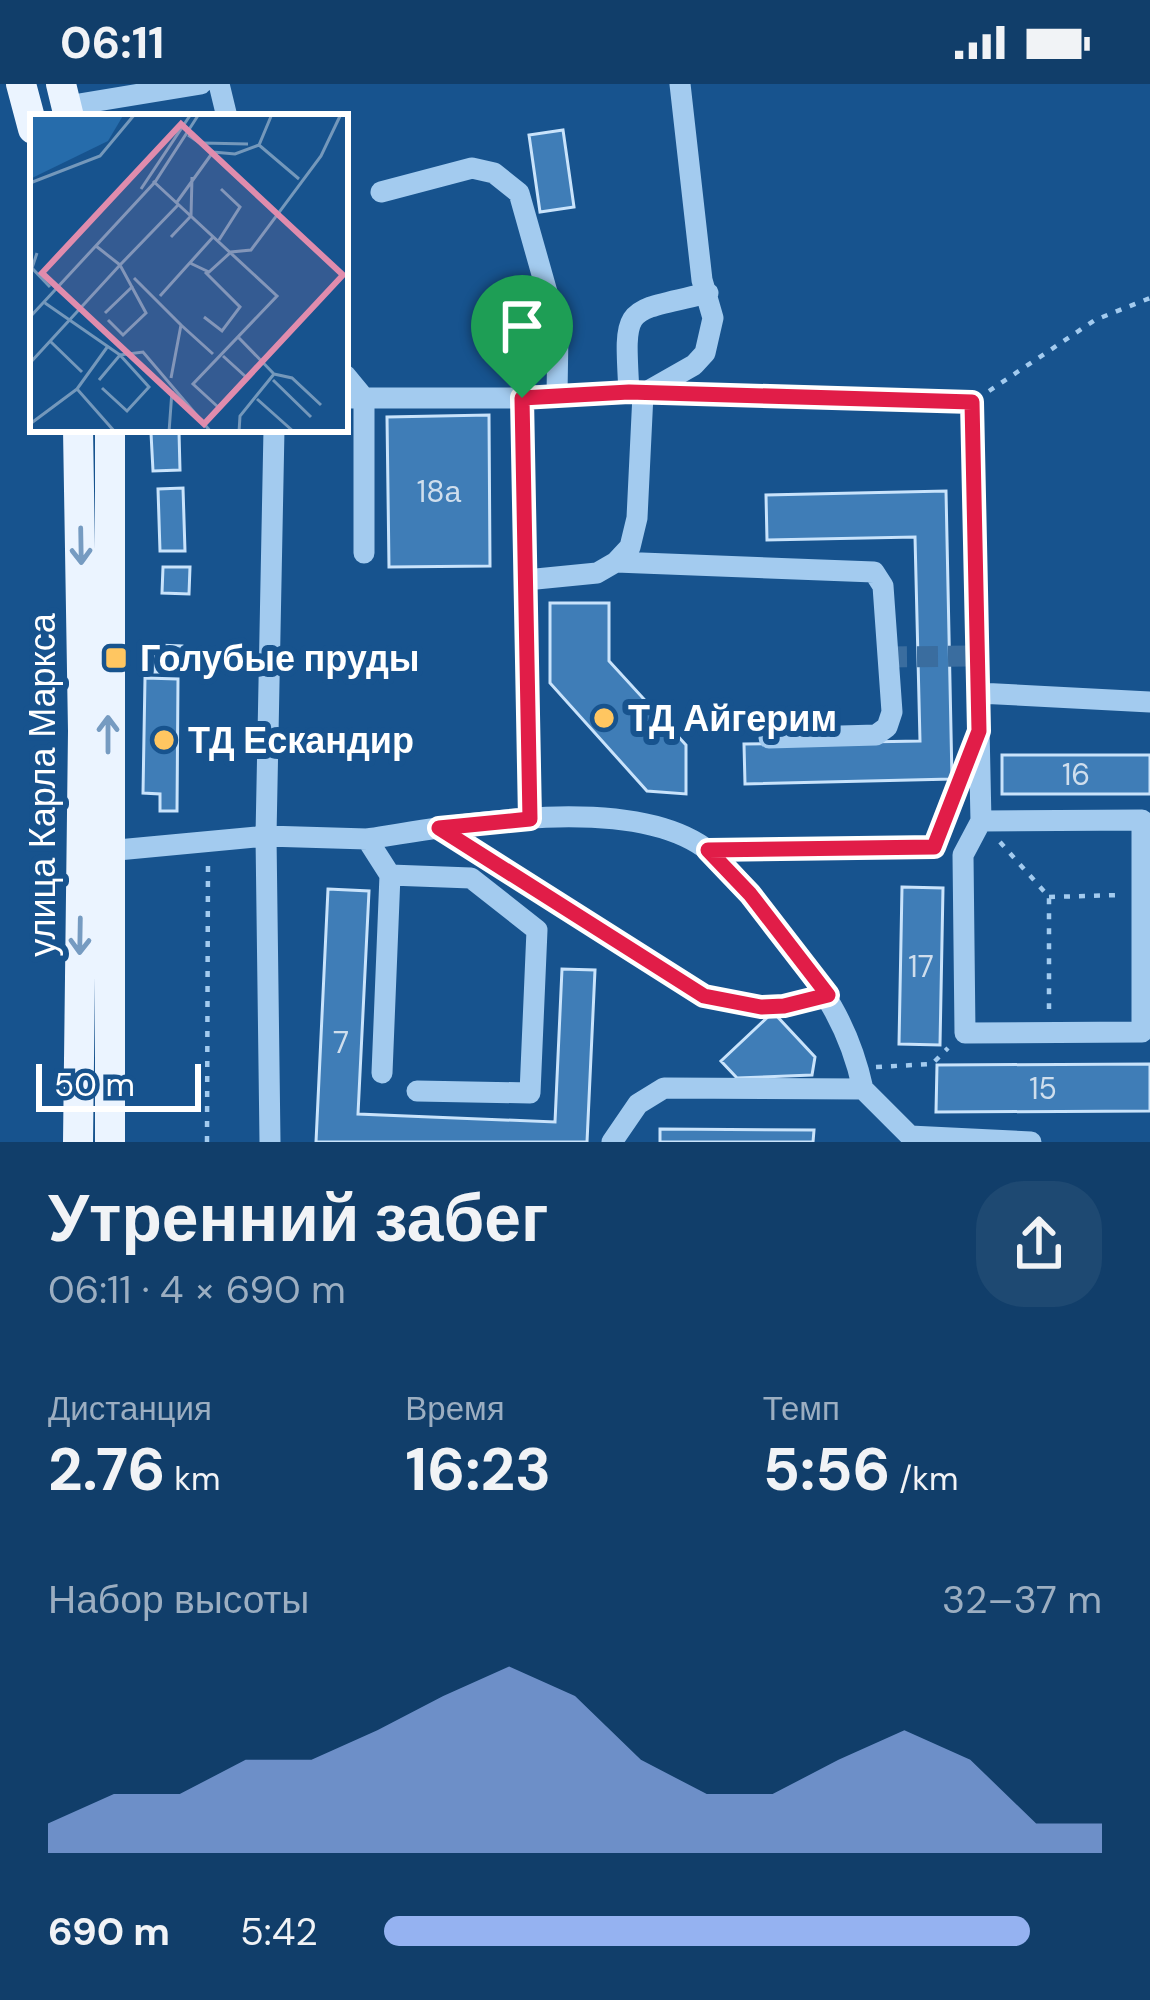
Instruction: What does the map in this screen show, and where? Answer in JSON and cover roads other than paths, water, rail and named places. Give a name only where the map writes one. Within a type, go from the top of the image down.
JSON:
[{"type":"main road","points":[[21,84],[30,118]]},
{"type":"main road","name":"улица Карла Маркса","points":[[78,1142],[83,731],[79,432]]},
{"type":"main road","name":"улица Карла Маркса","points":[[110,432],[110,1142]]},
{"type":"lane","points":[[66,102],[200,84]]},
{"type":"lane","points":[[219,84],[226,114]]},
{"type":"lane","points":[[636,393],[694,365],[705,353],[713,318],[702,280],[680,84]]},
{"type":"lane","points":[[381,192],[472,168],[494,173],[519,193],[558,332],[556,394]]},
{"type":"lane","points":[[526,580],[597,573],[630,547],[638,518],[636,393],[626,330],[630,317],[642,308],[708,293]]},
{"type":"lane","points":[[364,553],[354,398],[636,393],[972,402],[981,821],[963,855],[965,1033],[1142,1032],[1142,820],[981,821]]},
{"type":"lane","points":[[522,398],[530,819]]},
{"type":"lane","points":[[270,1142],[266,836],[274,432]]},
{"type":"lane","points":[[616,562],[874,572],[883,586],[892,712],[887,727],[876,735],[769,738]]},
{"type":"lane","points":[[978,693],[1150,702]]},
{"type":"lane","points":[[107,850],[266,836],[367,839],[530,819],[648,822],[708,850],[750,894],[828,995],[854,1046],[861,1079],[913,1139],[1031,1142]]},
{"type":"lane","points":[[367,839],[390,875],[382,1073]]},
{"type":"lane","points":[[708,850],[934,847]]},
{"type":"lane","points":[[390,875],[471,878],[537,930],[530,1093],[417,1091]]},
{"type":"lane","points":[[612,1142],[638,1104],[664,1088],[861,1079]]},
{"type":"tunnel","points":[[886,657],[977,656]]},
{"type":"place","name":"Голубые пруды","points":[[116,658]]},
{"type":"place","name":"ТД Айгерим","points":[[604,718]]},
{"type":"place","name":"ТД Ескандир","points":[[164,740]]}]
